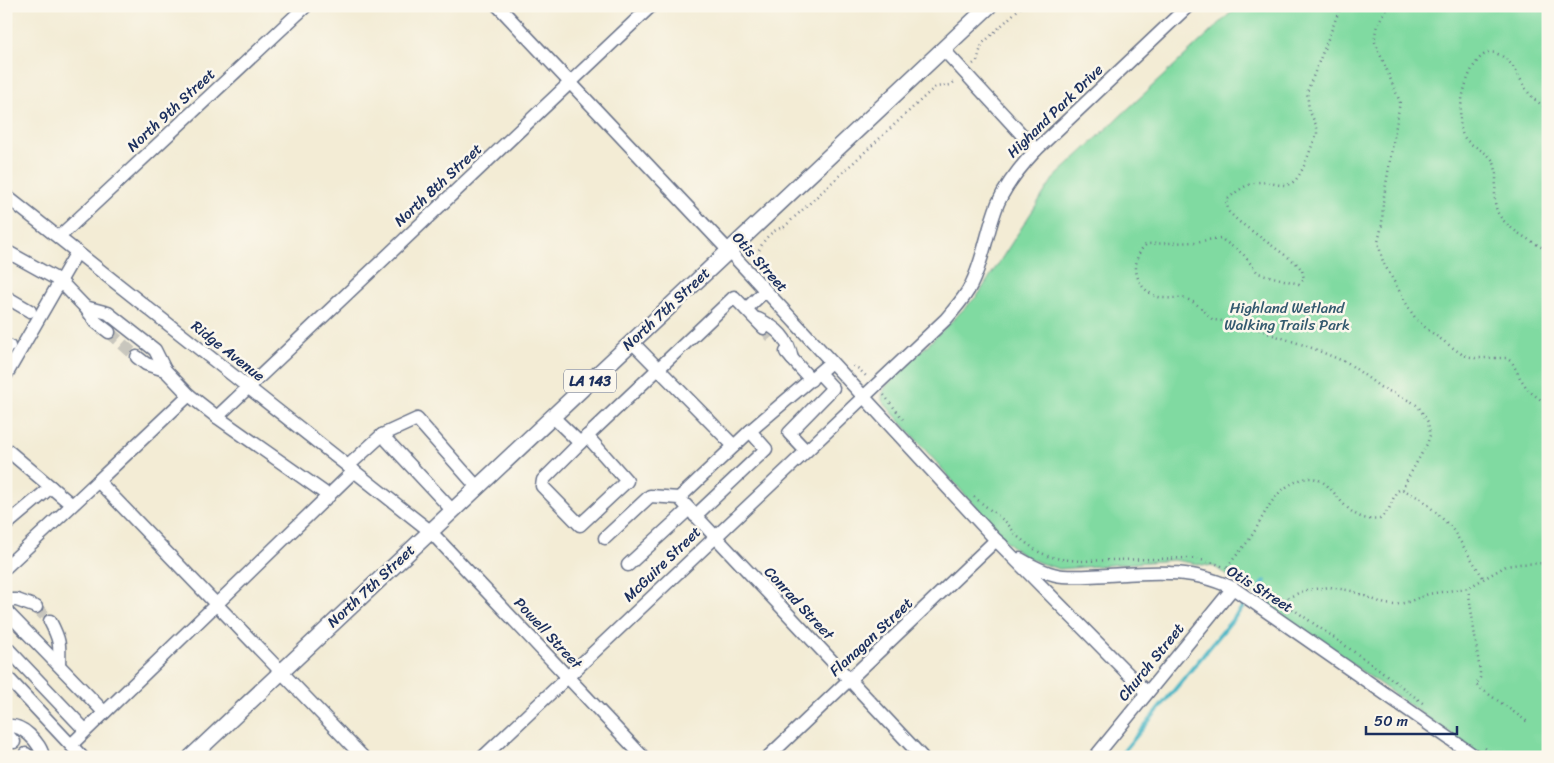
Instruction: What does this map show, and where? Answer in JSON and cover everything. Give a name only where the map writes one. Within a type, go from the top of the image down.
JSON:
[{"type":"main road","name":"North 7th Street","points":[[191,757],[281,670],[989,6]]},
{"type":"street","name":"North 9th Street","points":[[59,238],[306,6]]},
{"type":"street","name":"Otis Street","points":[[498,6],[729,251],[996,540],[1147,693]]},
{"type":"street","name":"North 8th Street","points":[[217,417],[651,6]]},
{"type":"street","name":"Highand Park Drive","points":[[864,397],[946,319],[965,295],[977,271],[998,205],[1016,172],[1036,150],[1188,6]]},
{"type":"street","points":[[943,49],[1036,150]]},
{"type":"street","name":"Ridge Avenue","points":[[6,196],[430,531]]},
{"type":"street","points":[[6,251],[60,281],[85,307],[96,322],[108,332]]},
{"type":"street","points":[[6,375],[76,252]]},
{"type":"street","points":[[749,313],[764,291]]},
{"type":"street","points":[[6,297],[30,311]]},
{"type":"street","points":[[552,416],[583,440],[627,481],[580,525],[542,486],[543,480],[583,440],[734,297],[764,328]]},
{"type":"street","points":[[85,307],[108,313],[154,350],[165,370],[190,396],[329,496]]},
{"type":"street","points":[[749,313],[771,325],[789,345],[792,359]]},
{"type":"street","points":[[774,340],[792,359],[833,388],[789,433],[806,451]]},
{"type":"street","points":[[632,342],[734,446]]},
{"type":"street","points":[[137,357],[146,364],[165,370]]},
{"type":"street","points":[[605,538],[650,496],[679,498],[750,430],[831,362]]},
{"type":"street","points":[[6,568],[190,396]]},
{"type":"street","name":"McGuire Street","points":[[483,757],[864,397]]},
{"type":"street","points":[[71,745],[329,496],[382,435],[417,419],[477,487]]},
{"type":"street","points":[[628,565],[766,449],[750,430]]},
{"type":"street","points":[[382,435],[452,510]]},
{"type":"street","points":[[6,449],[72,505]]},
{"type":"street","points":[[98,481],[363,757]]},
{"type":"street","points":[[6,525],[51,487]]},
{"type":"street","name":"Conrad Street","points":[[679,498],[922,757]]},
{"type":"street","name":"Powell Street","points":[[430,531],[643,757]]},
{"type":"street","name":"Otis Street","points":[[996,540],[1022,560],[1061,576],[1170,572],[1215,580],[1233,588],[1476,757]]},
{"type":"street","name":"Flanagan Street","points":[[768,757],[996,540]]},
{"type":"street","name":"Church Street","points":[[1095,757],[1233,588]]},
{"type":"street","points":[[6,600],[17,600],[36,607]]},
{"type":"street","points":[[6,611],[104,712]]},
{"type":"street","points":[[50,621],[58,636],[60,646],[58,665]]},
{"type":"street","points":[[6,647],[85,730]]},
{"type":"street","points":[[6,676],[82,757]]},
{"type":"street","points":[[6,727],[15,726],[25,730],[40,748],[43,757]]},
{"type":"path","points":[[973,64],[976,61],[982,44],[1022,6]]},
{"type":"path","points":[[1227,567],[1249,540],[1272,500],[1280,492],[1297,481],[1309,477],[1320,480],[1332,489],[1350,512],[1359,517],[1374,520],[1380,519],[1385,515],[1396,492],[1402,489],[1430,435],[1428,422],[1418,406],[1380,387],[1348,363],[1307,346],[1267,333],[1246,323],[1213,320],[1196,303],[1182,297],[1169,299],[1156,296],[1142,286],[1137,274],[1136,266],[1139,253],[1147,244],[1195,242],[1220,238],[1243,254],[1258,272],[1299,284],[1304,279],[1302,270],[1296,263],[1238,221],[1229,212],[1226,201],[1239,190],[1249,185],[1260,182],[1286,185],[1297,179],[1317,134],[1317,127],[1309,110],[1307,92],[1341,6]]},
{"type":"path","points":[[1390,6],[1378,22],[1375,32],[1375,42],[1400,102],[1378,242],[1383,262],[1416,319],[1428,330],[1463,355],[1475,358],[1506,358],[1512,362],[1529,391],[1548,405]]},
{"type":"path","points":[[1548,109],[1532,97],[1516,69],[1507,60],[1497,53],[1489,52],[1480,58],[1473,69],[1462,99],[1460,117],[1463,136],[1489,156],[1495,166],[1494,198],[1498,213],[1511,228],[1548,251]]},
{"type":"path","points":[[761,270],[758,255],[766,238],[778,228],[784,227],[935,87],[951,85],[957,79]]},
{"type":"path","points":[[851,364],[860,369],[867,377]]},
{"type":"path","points":[[882,393],[905,422]]},
{"type":"path","points":[[1402,489],[1423,500],[1451,527],[1484,579]]},
{"type":"path","points":[[969,494],[1007,523],[1018,537],[1037,551],[1054,557],[1081,560],[1187,558],[1208,561],[1227,567],[1247,581]]},
{"type":"path","points":[[1280,600],[1306,590],[1330,587],[1352,591],[1386,604],[1395,605],[1428,594],[1468,588],[1500,569],[1511,565],[1548,563]]},
{"type":"path","points":[[1468,588],[1480,672],[1480,678],[1476,684],[1529,723]]},
{"type":"path","points":[[1268,597],[1280,600],[1350,648],[1431,709]]},
{"type":"green space","name":"Highland Wetland Walking Trails Park","points":[[1238,6],[1548,6],[1548,757],[1483,757],[1215,567],[1174,560],[1059,569],[1022,555],[1006,541],[882,401],[882,394],[886,386],[978,295],[1053,179]]},
{"type":"waterway","points":[[1262,585],[1265,581]]},
{"type":"waterway","points":[[1119,757],[1243,607]]},
{"type":"tunnel","points":[[764,328],[774,340]]},
{"type":"tunnel","points":[[109,332],[137,357]]},
{"type":"tunnel","points":[[36,607],[50,621]]}]
